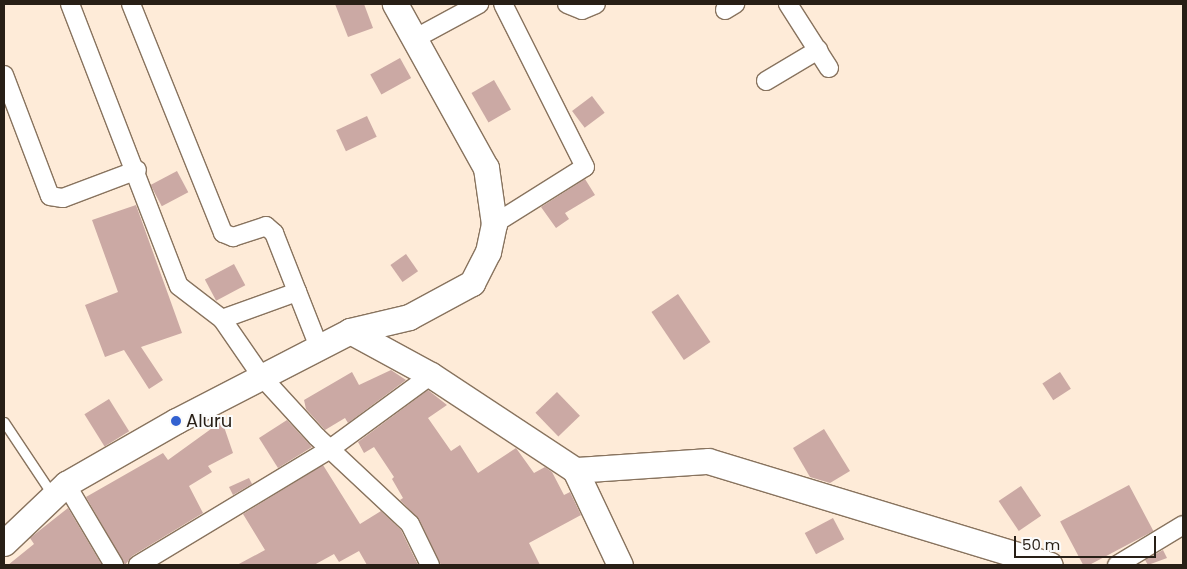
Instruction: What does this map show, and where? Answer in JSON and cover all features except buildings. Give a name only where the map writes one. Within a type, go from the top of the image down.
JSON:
[{"type":"street","points":[[70,4],[137,170],[179,286],[222,319],[262,377],[330,449],[410,524],[430,565]]},
{"type":"street","points":[[131,4],[223,233],[233,237],[266,226],[274,233],[319,347]]},
{"type":"street","points":[[4,543],[60,490],[176,421],[350,331],[409,317],[472,283],[488,252],[494,224],[486,168],[416,38],[395,4]]},
{"type":"street","points":[[416,38],[479,4]]},
{"type":"street","points":[[494,224],[585,167],[503,4]]},
{"type":"street","points":[[567,4],[582,10],[596,4]]},
{"type":"street","points":[[788,4],[830,68]]},
{"type":"street","points":[[766,81],[818,50]]},
{"type":"street","points":[[4,75],[50,196],[63,198],[137,170]]},
{"type":"street","points":[[222,319],[297,292]]},
{"type":"street","points":[[350,331],[431,376],[575,470],[620,565]]},
{"type":"street","points":[[138,565],[330,449],[431,376]]},
{"type":"street","points":[[575,470],[708,461],[1050,565]]},
{"type":"street","points":[[60,490],[114,565]]},
{"type":"street","points":[[1117,565],[1183,525]]},
{"type":"lane","points":[[4,422],[60,490]]},
{"type":"place","name":"Aluru","points":[[176,421]]}]
